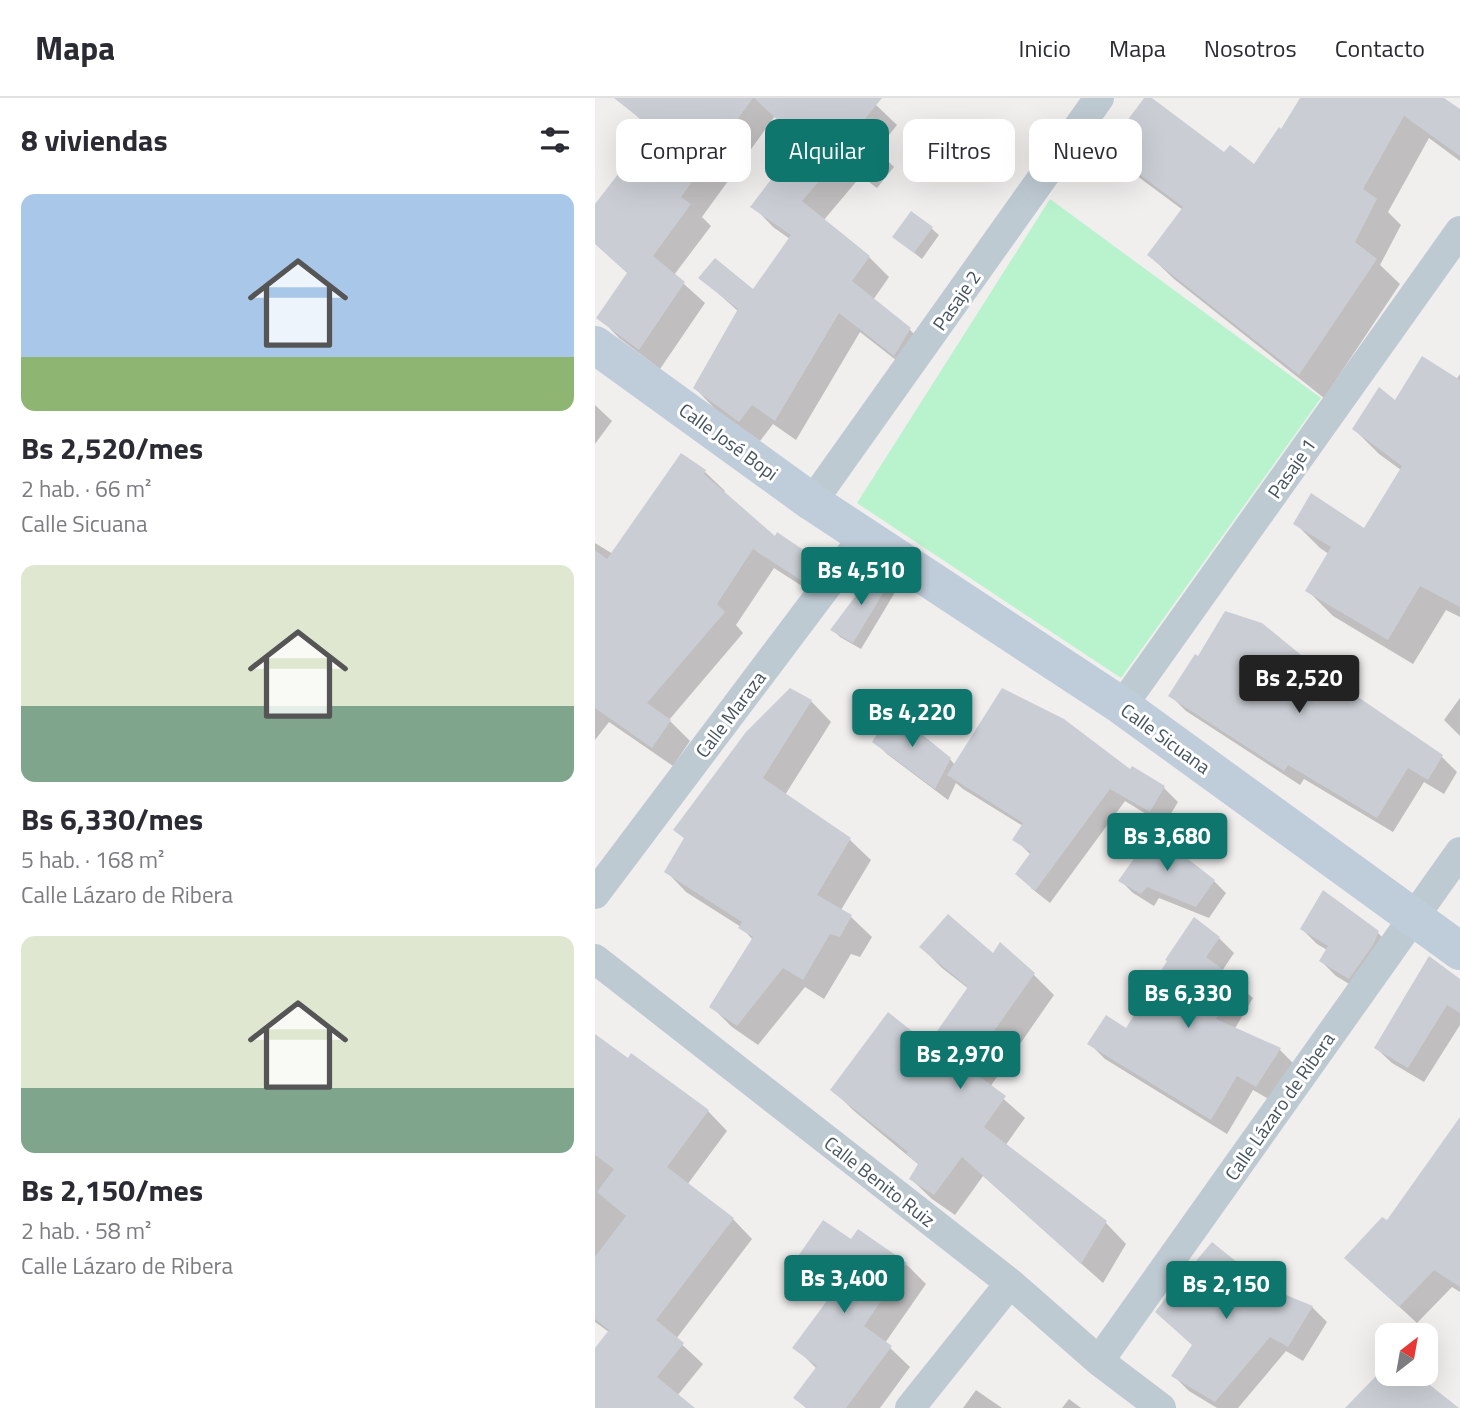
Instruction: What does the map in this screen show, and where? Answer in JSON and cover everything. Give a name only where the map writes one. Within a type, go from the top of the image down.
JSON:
[{"type":"main road","name":"Calle José Bopi","points":[[595,345],[813,502],[865,535]]},
{"type":"main road","name":"Calle Sicuana","points":[[865,535],[1122,706],[1460,951]]},
{"type":"street","name":"Pasaje 2","points":[[813,502],[1099,98]]},
{"type":"street","name":"Pasaje 1","points":[[1122,706],[1460,231]]},
{"type":"street","name":"Calle Maraza","points":[[595,894],[865,535]]},
{"type":"street","name":"Calle Lázaro de Ribera","points":[[1099,1361],[1460,852]]},
{"type":"street","name":"Calle Benito Ruiz","points":[[595,959],[1010,1283],[1099,1361],[1161,1408]]},
{"type":"street","points":[[910,1408],[1010,1283]]},
{"type":"green space","points":[[1050,199],[1321,398],[1121,678],[857,503]]},
{"type":"building","points":[[614,98],[753,98],[738,119],[640,119]]},
{"type":"building","points":[[754,98],[882,98],[865,119],[777,119]]},
{"type":"building","points":[[1144,98],[1152,98],[1224,152],[1230,145],[1254,164],[1279,127],[1281,129],[1300,98],[1444,98],[1460,109],[1460,156],[1404,116],[1363,189],[1377,199],[1355,242],[1377,259],[1299,375],[1147,255],[1183,207],[1142,176],[1142,119],[1128,119]]},
{"type":"building","points":[[616,177],[616,182],[692,182],[681,197],[691,204],[653,256],[685,282],[639,350],[596,318],[627,273],[595,244],[595,204]]},
{"type":"building","points":[[769,182],[818,182],[802,201],[870,256],[852,281],[911,328],[894,356],[839,313],[775,421],[752,405],[739,422],[693,388],[738,309],[698,278],[715,258],[753,289],[791,235],[750,207]]},
{"type":"building","points":[[911,211],[933,227],[914,253],[892,237]]},
{"type":"building","points":[[1422,356],[1460,380],[1460,607],[1420,586],[1388,640],[1305,591],[1331,547],[1293,524],[1311,493],[1364,528],[1402,466],[1352,429],[1379,387],[1395,400]]},
{"type":"building","points":[[681,453],[706,470],[704,474],[775,536],[777,532],[805,551],[800,558],[812,568],[802,581],[753,549],[717,604],[725,612],[647,703],[671,720],[652,748],[595,708],[595,550],[607,559]]},
{"type":"building","points":[[875,570],[891,580],[853,643],[830,630]]},
{"type":"building","points":[[1225,611],[1262,623],[1356,700],[1358,697],[1443,755],[1428,780],[1408,768],[1377,818],[1288,765],[1284,771],[1168,696],[1195,654],[1198,656]]},
{"type":"building","points":[[790,688],[812,700],[763,778],[851,838],[817,895],[852,915],[840,937],[830,934],[803,980],[783,968],[737,1026],[709,1007],[753,937],[738,928],[742,922],[664,872],[684,838],[673,830],[746,732]]},
{"type":"building","points":[[1002,688],[1064,719],[1130,769],[1132,766],[1165,786],[1150,812],[1110,789],[1035,891],[1015,874],[1031,852],[1012,840],[1023,823],[947,775]]},
{"type":"building","points":[[892,710],[951,758],[935,789],[872,742]]},
{"type":"building","points":[[1153,832],[1215,880],[1196,907],[1147,887],[1141,894],[1118,881]]},
{"type":"building","points":[[1323,890],[1379,931],[1373,945],[1349,979],[1319,961],[1328,946],[1300,929]]},
{"type":"building","points":[[948,914],[993,953],[1000,942],[1035,973],[968,1068],[1006,1096],[984,1127],[1107,1221],[1081,1264],[962,1157],[934,1195],[909,1179],[918,1164],[906,1154],[908,1152],[830,1090],[888,1012],[928,1044],[968,987],[919,947]]},
{"type":"building","points":[[1194,917],[1220,937],[1206,957],[1239,981],[1216,1019],[1281,1048],[1256,1087],[1237,1076],[1211,1120],[1087,1044],[1106,1015],[1126,1028],[1167,961],[1165,960]]},
{"type":"building","points":[[1429,956],[1460,979],[1460,1013],[1447,1005],[1408,1068],[1374,1048]]},
{"type":"building","points":[[595,1034],[628,1058],[631,1053],[709,1110],[667,1167],[734,1218],[656,1320],[684,1343],[657,1377],[695,1408],[595,1408],[595,1348],[609,1330],[595,1319],[595,1257],[626,1216],[597,1192],[614,1169],[595,1155]]},
{"type":"building","points":[[1460,1117],[1460,1287],[1434,1270],[1399,1307],[1344,1258],[1382,1217],[1387,1220]]},
{"type":"building","points":[[823,1220],[851,1239],[858,1229],[907,1263],[864,1326],[892,1346],[846,1408],[807,1408],[793,1398],[817,1366],[792,1348],[835,1290],[794,1262]]},
{"type":"building","points":[[1212,1242],[1243,1267],[1237,1275],[1313,1306],[1288,1347],[1270,1337],[1215,1402],[1171,1376],[1192,1345],[1155,1312]]},
{"type":"building","points":[[1375,1377],[1375,1386],[1431,1386],[1459,1408],[1345,1408]]}]
